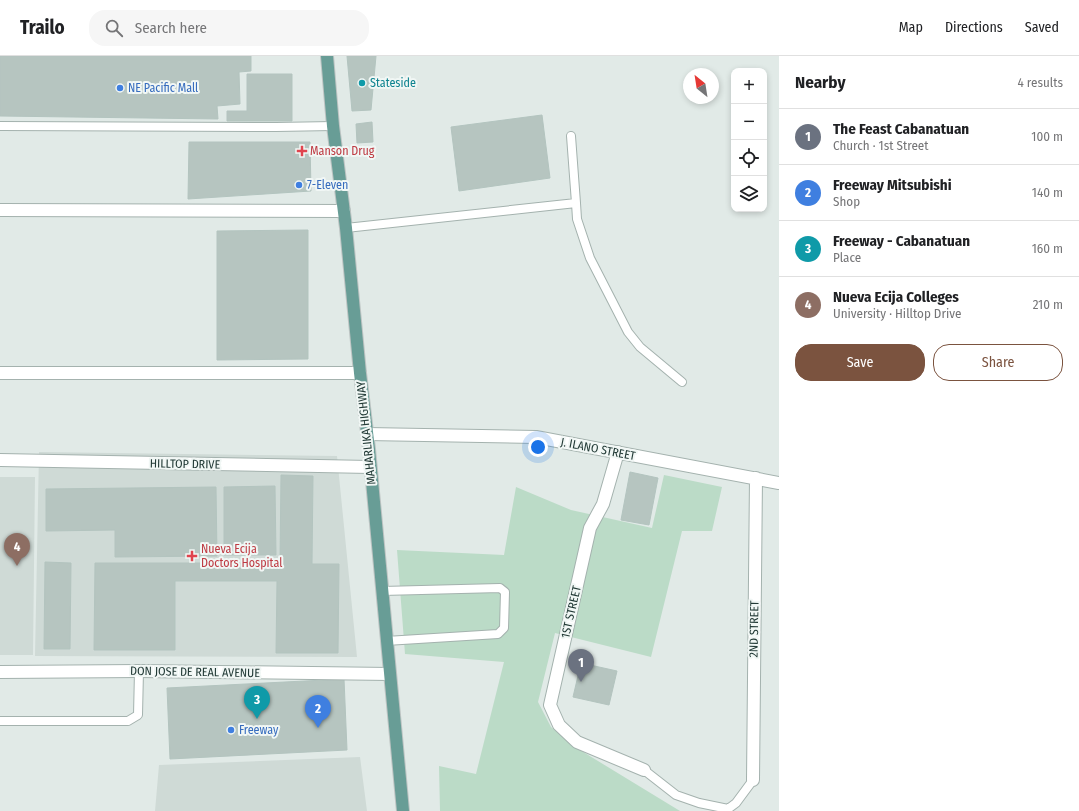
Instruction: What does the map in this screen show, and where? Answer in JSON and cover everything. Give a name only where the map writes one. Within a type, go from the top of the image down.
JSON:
[{"type":"main road","name":"MAHARLIKA HIGHWAY","points":[[327,56],[333,126],[346,228],[369,449],[403,811]]},
{"type":"street","points":[[0,210],[344,211]]},
{"type":"street","points":[[0,374],[360,373]]},
{"type":"street","name":"J. ILANO STREET","points":[[367,434],[536,437],[779,483]]},
{"type":"street","name":"1ST STREET","points":[[618,452],[602,504],[590,528],[550,705],[558,725],[577,742],[644,770]]},
{"type":"street","name":"HILLTOP DRIVE","points":[[0,461],[370,468]]},
{"type":"street","name":"2ND STREET","points":[[753,780],[756,478]]},
{"type":"street","name":"DON JOSE DE REAL AVENUE","points":[[0,672],[139,671],[390,674]]},
{"type":"lane","points":[[0,126],[333,126]]},
{"type":"lane","points":[[571,136],[577,219],[590,258],[628,332],[640,347],[682,382]]},
{"type":"lane","points":[[346,228],[576,203]]},
{"type":"lane","points":[[382,590],[500,588],[505,592],[504,628],[498,634],[386,641]]},
{"type":"lane","points":[[0,721],[128,721],[138,715],[139,671]]},
{"type":"lane","points":[[644,770],[676,795],[699,803],[728,809],[736,803],[753,780]]},
{"type":"shaded area","name":"Nueva Ecija Doctors Hospital","points":[[39,452],[337,456],[357,657],[35,656]]},
{"type":"shaded area","points":[[0,477],[35,477],[33,655],[0,655]]},
{"type":"shaded area","points":[[360,757],[367,811],[155,811],[159,765]]},
{"type":"green space","points":[[664,475],[722,487],[712,531],[682,531],[651,657],[555,633],[538,702],[551,727],[575,747],[680,811],[440,811],[439,766],[476,774],[504,662],[405,654],[397,550],[504,555],[516,487],[571,510],[652,528]]},
{"type":"building","name":"NE Pacific Mall","points":[[0,56],[251,56],[251,71],[239,72],[240,104],[217,106],[218,119],[0,116]]},
{"type":"building","name":"Stateside","points":[[347,56],[376,56],[371,110],[352,111]]},
{"type":"building","points":[[247,74],[292,74],[292,121],[227,121],[227,111],[247,111]]},
{"type":"building","points":[[542,115],[550,178],[459,191],[451,127]]},
{"type":"building","points":[[372,122],[373,142],[357,143],[356,124]]},
{"type":"building","points":[[189,142],[310,142],[311,191],[188,199]]},
{"type":"building","points":[[308,230],[308,359],[217,360],[217,231]]},
{"type":"building","points":[[630,472],[658,478],[649,525],[621,520]]},
{"type":"building","points":[[281,475],[313,476],[312,564],[339,564],[338,653],[276,653],[277,581],[175,581],[175,650],[94,650],[95,563],[280,563]]},
{"type":"building","points":[[275,486],[276,555],[224,555],[224,487]]},
{"type":"building","points":[[216,487],[217,556],[115,557],[115,530],[46,531],[46,489]]},
{"type":"building","points":[[45,562],[71,563],[70,649],[44,649]]},
{"type":"building","points":[[581,663],[617,671],[609,705],[573,697]]},
{"type":"building","points":[[344,679],[347,750],[170,759],[167,688]]},
{"type":"place","name":"Stateside","points":[[362,83]]},
{"type":"place","name":"NE Pacific Mall","points":[[120,88]]},
{"type":"place","name":"Manson Drug","points":[[302,151]]},
{"type":"place","name":"7-Eleven","points":[[299,185]]},
{"type":"place","name":"Nueva Ecija Doctors Hospital","points":[[192,556]]},
{"type":"place","name":"Nueva Ecija Colleges","points":[[17,566]]},
{"type":"place","name":"The Feast Cabanatuan","points":[[581,682]]},
{"type":"place","name":"Freeway - Cabanatuan","points":[[257,719]]},
{"type":"place","name":"Freeway Mitsubishi","points":[[318,728]]},
{"type":"place","name":"Freeway","points":[[231,730]]}]
